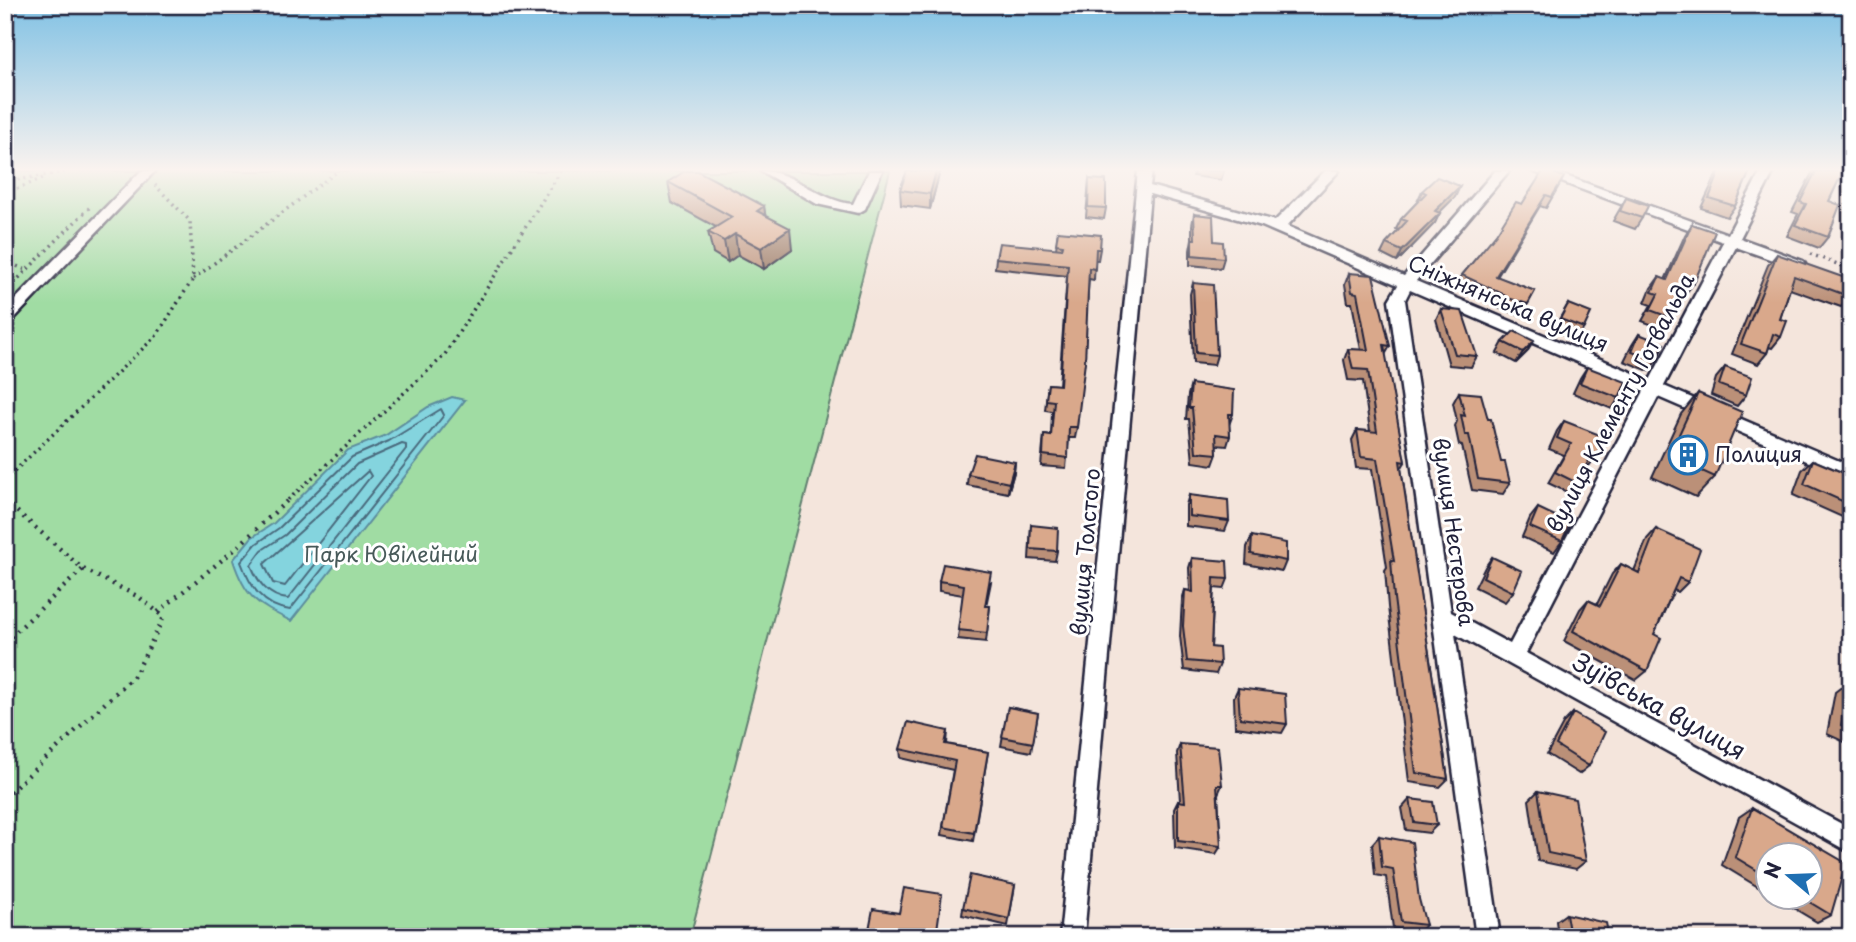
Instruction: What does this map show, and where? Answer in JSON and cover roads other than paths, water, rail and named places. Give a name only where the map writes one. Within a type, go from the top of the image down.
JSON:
[{"type":"street","points":[[5,319],[113,215]]},
{"type":"street","name":"вулиця Толстого","points":[[1072,937],[1141,215]]},
{"type":"street","name":"Сніжнянська вулиця","points":[[1242,215],[1278,228],[1851,473]]},
{"type":"street","points":[[1278,228],[1291,215]]},
{"type":"street","name":"вулиця Нестерова","points":[[1465,215],[1406,283],[1397,300],[1488,937]]},
{"type":"street","points":[[1661,215],[1815,270]]},
{"type":"street","name":"вулиця Клементу Готвальда","points":[[1514,656],[1745,215]]},
{"type":"street","name":"Зуївська вулиця","points":[[1442,617],[1851,842]]},
{"type":"water","points":[[452,397],[465,400],[291,621],[253,598],[242,583],[233,560],[251,538],[274,523],[348,450],[386,435],[428,407]]},
{"type":"place","name":"Полиция","points":[[1688,455]]},
{"type":"park label","name":"Парк Ювілейний","points":[[391,555]]}]
